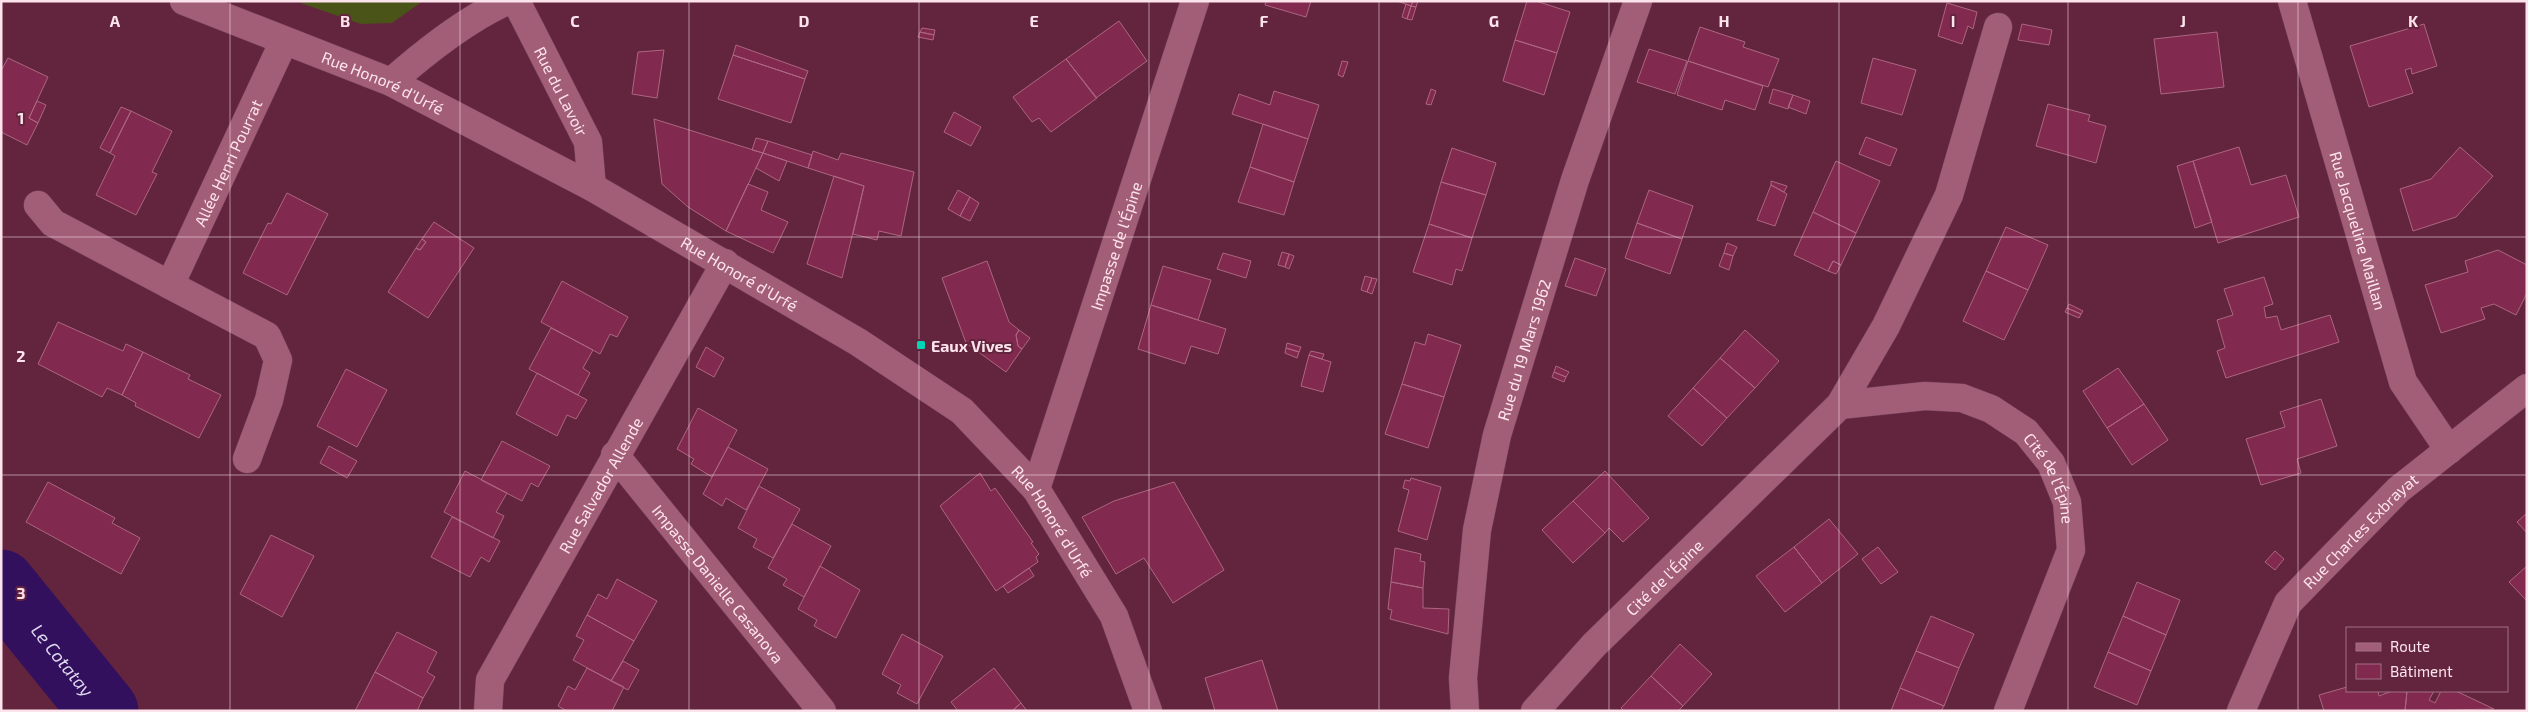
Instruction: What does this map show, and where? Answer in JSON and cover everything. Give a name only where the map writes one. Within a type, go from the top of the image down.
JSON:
[{"type":"street","name":"Rue Honoré d'Urfé","points":[[184,1],[391,82],[592,187],[858,342],[962,412],[1036,489],[1114,616],[1148,711]]},
{"type":"street","points":[[391,82],[410,65],[485,11],[507,1]]},
{"type":"street","name":"Rue du Lavoir","points":[[516,1],[588,142],[592,187]]},
{"type":"street","name":"Impasse de l'Épine","points":[[1036,489],[1195,1]]},
{"type":"street","name":"Rue du 19 Mars 1962","points":[[1466,711],[1463,678],[1477,530],[1497,435],[1575,180],[1638,1]]},
{"type":"street","name":"Rue Jacqueline Maillan","points":[[2292,1],[2403,382],[2449,450]]},
{"type":"street","name":"Cité de l'Épine","points":[[1534,711],[1594,644],[1840,405],[1886,326],[1949,195],[1998,27]]},
{"type":"street","name":"Allée Henri Pourrat","points":[[170,284],[284,41]]},
{"type":"street","points":[[38,205],[53,223],[267,336],[278,360],[270,400],[247,459]]},
{"type":"street","name":"Rue Salvador Allende","points":[[488,711],[490,680],[615,455],[725,263]]},
{"type":"street","name":"Rue Charles Exbrayat","points":[[2241,711],[2288,603],[2398,490],[2527,388]]},
{"type":"street","name":"Cité de l'Épine","points":[[1840,405],[1925,396],[1962,398],[1991,410],[2026,432],[2051,463],[2067,502],[2070,550],[2008,711]]},
{"type":"street","name":"Impasse Danielle Casanova","points":[[615,455],[822,711]]},
{"type":"green space","points":[[295,1],[423,1],[392,23],[361,24]]},
{"type":"building","points":[[1266,1],[1311,1],[1306,17],[1265,5]]},
{"type":"building","points":[[1397,1],[1413,1],[1411,6]]},
{"type":"building","points":[[1413,1],[1418,1],[1416,7],[1411,6]]},
{"type":"building","points":[[1527,1],[1536,1],[1570,12],[1557,53],[1515,40]]},
{"type":"building","points":[[1947,3],[1977,12],[1973,29],[1968,26],[1962,44],[1938,36]]},
{"type":"building","points":[[1406,4],[1411,6],[1407,19],[1402,17]]},
{"type":"building","points":[[1411,6],[1416,7],[1412,20],[1407,19]]},
{"type":"building","points":[[1119,21],[1147,61],[1096,98],[1066,59]]},
{"type":"building","points":[[2022,24],[2052,30],[2049,45],[2018,40]]},
{"type":"building","points":[[2424,24],[2437,66],[2412,74],[2411,68],[2405,70],[2413,93],[2369,107],[2350,46]]},
{"type":"building","points":[[1700,27],[1745,42],[1743,47],[1779,59],[1768,87],[1688,61]]},
{"type":"building","points":[[922,28],[935,30],[934,35],[920,32]]},
{"type":"building","points":[[920,32],[934,35],[933,40],[918,37]]},
{"type":"building","points":[[2217,32],[2224,87],[2161,94],[2154,39]]},
{"type":"building","points":[[1515,40],[1557,53],[1544,95],[1503,81]]},
{"type":"building","points":[[736,45],[808,71],[805,79],[733,55]]},
{"type":"building","points":[[1649,49],[1687,61],[1675,94],[1637,82]]},
{"type":"building","points":[[664,50],[657,98],[632,94],[638,52]]},
{"type":"building","points":[[733,55],[805,79],[791,123],[718,99]]},
{"type":"building","points":[[8,58],[48,77],[29,118],[38,123],[27,145],[1,132],[1,71]]},
{"type":"building","points":[[1873,58],[1916,70],[1902,115],[1861,103]]},
{"type":"building","points":[[1066,59],[1097,98],[1051,132],[1039,118],[1032,122],[1013,97]]},
{"type":"building","points":[[1342,61],[1348,62],[1343,77],[1338,75]]},
{"type":"building","points":[[1688,61],[1763,86],[1755,110],[1725,100],[1722,110],[1677,95]]},
{"type":"building","points":[[1431,89],[1436,91],[1431,105],[1426,104]]},
{"type":"building","points":[[1773,89],[1793,95],[1788,109],[1769,103]]},
{"type":"building","points":[[1274,91],[1319,105],[1308,139],[1232,114],[1239,94],[1270,105]]},
{"type":"building","points":[[1793,95],[1810,101],[1806,114],[1788,107]]},
{"type":"building","points":[[37,101],[46,105],[38,123],[29,118]]},
{"type":"building","points":[[2048,104],[2090,115],[2088,121],[2106,126],[2096,163],[2036,146]]},
{"type":"building","points":[[121,107],[131,111],[110,153],[100,148]]},
{"type":"building","points":[[131,111],[172,131],[152,172],[157,174],[136,215],[96,195],[115,156],[110,153]]},
{"type":"building","points":[[954,112],[981,127],[971,146],[944,132]]},
{"type":"building","points":[[654,119],[763,153],[726,231],[688,207],[662,184]]},
{"type":"building","points":[[1263,124],[1308,139],[1294,182],[1250,167]]},
{"type":"building","points":[[1866,137],[1897,149],[1890,166],[1859,154]]},
{"type":"building","points":[[756,138],[768,141],[763,153],[752,150]]},
{"type":"building","points":[[768,141],[812,155],[808,168],[763,153]]},
{"type":"building","points":[[2239,147],[2251,185],[2286,175],[2299,217],[2218,243],[2193,161]]},
{"type":"building","points":[[2460,147],[2493,176],[2456,217],[2413,231],[2400,189],[2431,179]]},
{"type":"building","points":[[1452,148],[1496,163],[1486,195],[1441,182]]},
{"type":"building","points":[[813,151],[838,160],[841,153],[914,172],[901,236],[879,231],[877,240],[853,234],[864,186],[808,168]]},
{"type":"building","points":[[763,153],[787,161],[779,181],[756,168]]},
{"type":"building","points":[[1836,161],[1880,181],[1856,233],[1813,212]]},
{"type":"building","points":[[2193,161],[2212,222],[2195,228],[2177,166]]},
{"type":"building","points":[[1250,167],[1294,182],[1284,215],[1238,202]]},
{"type":"building","points":[[834,176],[864,186],[842,278],[807,264]]},
{"type":"building","points":[[1771,181],[1787,186],[1784,192],[1771,185]]},
{"type":"building","points":[[1441,182],[1486,195],[1472,238],[1429,224]]},
{"type":"building","points":[[748,184],[768,192],[761,210],[788,222],[773,253],[726,231]]},
{"type":"building","points":[[1771,185],[1787,194],[1775,226],[1757,220]]},
{"type":"building","points":[[958,190],[970,197],[960,216],[948,209]]},
{"type":"building","points":[[1649,190],[1693,206],[1682,239],[1637,223]]},
{"type":"building","points":[[287,193],[328,214],[287,295],[243,273],[268,223],[271,224]]},
{"type":"building","points":[[970,197],[979,203],[970,221],[960,216]]},
{"type":"building","points":[[1813,212],[1856,233],[1841,265],[1833,261],[1828,271],[1794,255]]},
{"type":"building","points":[[434,222],[474,248],[428,318],[388,292],[416,248],[420,250],[426,242],[422,239]]},
{"type":"building","points":[[1637,223],[1682,239],[1670,274],[1625,258]]},
{"type":"building","points":[[1429,224],[1472,238],[1462,271],[1456,269],[1452,285],[1413,272]]},
{"type":"building","points":[[2006,227],[2048,245],[2028,290],[1986,271]]},
{"type":"building","points":[[422,239],[426,242],[420,250],[416,248]]},
{"type":"building","points":[[1727,243],[1737,247],[1733,256],[1724,253]]},
{"type":"building","points":[[2498,250],[2527,265],[2527,293],[2516,315],[2494,304],[2481,308],[2485,319],[2441,333],[2425,285],[2468,272],[2465,261]]},
{"type":"building","points":[[1282,252],[1289,254],[1285,267],[1278,265]]},
{"type":"building","points":[[1223,253],[1251,261],[1246,278],[1217,269]]},
{"type":"building","points":[[1724,253],[1733,256],[1729,270],[1719,266]]},
{"type":"building","points":[[1289,254],[1294,256],[1289,269],[1285,267]]},
{"type":"building","points":[[1575,258],[1606,269],[1596,296],[1565,286]]},
{"type":"building","points":[[987,261],[1009,322],[1019,330],[1016,335],[1018,346],[1022,349],[1006,372],[966,343],[942,278]]},
{"type":"building","points":[[1833,261],[1841,265],[1836,274],[1828,271]]},
{"type":"building","points":[[1163,266],[1211,280],[1198,320],[1151,305]]},
{"type":"building","points":[[1986,271],[2028,290],[2004,340],[1963,321]]},
{"type":"building","points":[[1365,276],[1372,278],[1367,292],[1361,290]]},
{"type":"building","points":[[2264,277],[2273,304],[2264,307],[2266,318],[2277,316],[2281,330],[2330,315],[2339,342],[2226,378],[2217,351],[2225,348],[2217,320],[2233,315],[2224,289]]},
{"type":"building","points":[[1372,278],[1377,279],[1372,294],[1367,292]]},
{"type":"building","points":[[562,281],[628,317],[617,337],[610,334],[600,354],[541,322]]},
{"type":"building","points":[[2069,304],[2083,311],[2081,314],[2067,308]]},
{"type":"building","points":[[1151,305],[1226,329],[1218,354],[1191,346],[1185,364],[1138,349]]},
{"type":"building","points":[[2067,308],[2081,314],[2079,318],[2065,312]]},
{"type":"building","points":[[58,322],[123,351],[126,344],[143,352],[122,395],[107,388],[102,397],[38,364]]},
{"type":"building","points":[[551,328],[593,350],[583,368],[590,373],[578,395],[529,369]]},
{"type":"building","points":[[1019,330],[1030,338],[1022,349],[1018,346],[1016,335]]},
{"type":"building","points":[[1745,330],[1779,361],[1755,388],[1720,358]]},
{"type":"building","points":[[1428,334],[1461,345],[1444,397],[1402,384],[1415,342],[1425,345]]},
{"type":"building","points":[[1287,343],[1301,347],[1299,352],[1286,348]]},
{"type":"building","points":[[706,347],[724,358],[714,377],[696,367]]},
{"type":"building","points":[[1286,348],[1299,352],[1297,358],[1285,353]]},
{"type":"building","points":[[1311,351],[1324,354],[1322,359],[1309,355]]},
{"type":"building","points":[[143,352],[190,375],[188,379],[221,395],[199,438],[135,406],[136,403],[122,395]]},
{"type":"building","points":[[1309,355],[1331,362],[1323,392],[1301,386]]},
{"type":"building","points":[[1720,358],[1755,388],[1727,418],[1693,388]]},
{"type":"building","points":[[1556,366],[1569,372],[1566,377],[1554,372]]},
{"type":"building","points":[[2118,368],[2144,404],[2107,428],[2083,391]]},
{"type":"building","points":[[346,369],[387,390],[357,447],[317,426]]},
{"type":"building","points":[[1554,372],[1566,377],[1564,382],[1552,377]]},
{"type":"building","points":[[537,373],[587,400],[576,419],[567,415],[557,436],[516,414]]},
{"type":"building","points":[[1402,384],[1444,397],[1428,448],[1385,434]]},
{"type":"building","points":[[1693,388],[1727,418],[1702,446],[1668,416]]},
{"type":"building","points":[[2321,399],[2337,446],[2297,459],[2301,473],[2261,485],[2246,439],[2285,427],[2280,412]]},
{"type":"building","points":[[2144,404],[2168,440],[2132,465],[2107,428]]},
{"type":"building","points":[[698,408],[737,430],[712,477],[691,464],[694,459],[677,449]]},
{"type":"building","points":[[502,441],[550,466],[538,487],[531,483],[522,501],[481,480]]},
{"type":"building","points":[[329,446],[357,461],[347,478],[320,463]]},
{"type":"building","points":[[728,447],[768,469],[746,510],[726,498],[722,506],[703,494]]},
{"type":"building","points":[[465,471],[507,493],[496,512],[504,516],[493,538],[444,512]]},
{"type":"building","points":[[1605,471],[1649,518],[1623,542],[1609,528],[1605,533],[1573,501]]},
{"type":"building","points":[[980,473],[991,491],[995,488],[1033,542],[1031,543],[1039,554],[1036,557],[1038,562],[996,591],[940,506]]},
{"type":"building","points":[[1411,478],[1441,487],[1427,540],[1398,531],[1409,490],[1403,488],[1405,480],[1410,481]]},
{"type":"building","points":[[48,482],[115,518],[112,523],[140,538],[121,574],[26,522]]},
{"type":"building","points":[[1174,482],[1224,570],[1173,603],[1144,558],[1116,574],[1082,517],[1114,501]]},
{"type":"building","points":[[759,486],[800,509],[773,558],[753,547],[757,539],[738,528]]},
{"type":"building","points":[[1573,501],[1605,533],[1573,563],[1542,530]]},
{"type":"building","points":[[2527,513],[2527,533],[2517,522]]},
{"type":"building","points":[[452,517],[500,541],[489,562],[481,557],[470,577],[431,557]]},
{"type":"building","points":[[1829,519],[1858,554],[1822,583],[1794,547]]},
{"type":"building","points":[[792,524],[831,546],[804,597],[783,585],[787,579],[768,568]]},
{"type":"building","points":[[271,535],[314,556],[282,617],[240,594]]},
{"type":"building","points":[[1794,547],[1822,583],[1785,612],[1756,576]]},
{"type":"building","points":[[1878,547],[1898,572],[1881,584],[1862,559]]},
{"type":"building","points":[[1395,548],[1421,554],[1420,561],[1425,562],[1423,588],[1391,582]]},
{"type":"building","points":[[2275,551],[2284,559],[2275,570],[2265,562]]},
{"type":"building","points":[[820,566],[860,590],[836,638],[814,626],[817,620],[798,609]]},
{"type":"building","points":[[2527,566],[2527,601],[2509,582]]},
{"type":"building","points":[[1029,568],[1034,576],[1008,593],[1003,586]]},
{"type":"building","points":[[617,579],[657,601],[634,641],[587,615],[598,594],[607,599]]},
{"type":"building","points":[[1391,582],[1423,588],[1423,608],[1449,609],[1448,634],[1390,619],[1392,610],[1388,609]]},
{"type":"building","points":[[2137,582],[2180,600],[2166,635],[2123,616]]},
{"type":"building","points":[[587,615],[634,641],[611,681],[573,660],[584,640],[576,636]]},
{"type":"building","points":[[1931,616],[1974,634],[1959,668],[1916,651]]},
{"type":"building","points":[[2123,616],[2166,635],[2151,671],[2108,652]]},
{"type":"building","points":[[397,632],[437,652],[427,672],[435,677],[423,698],[375,672]]},
{"type":"building","points":[[902,634],[943,656],[917,704],[897,693],[901,685],[882,674]]},
{"type":"building","points":[[1680,644],[1712,674],[1683,706],[1651,676]]},
{"type":"building","points":[[1916,651],[1959,668],[1944,706],[1900,688]]},
{"type":"building","points":[[2108,652],[2151,671],[2137,705],[2094,687]]},
{"type":"building","points":[[1262,660],[1278,711],[1215,711],[1205,678]]},
{"type":"building","points":[[623,661],[639,670],[628,690],[611,681]]},
{"type":"building","points":[[587,668],[624,687],[612,711],[567,711],[558,706],[568,686],[575,690]]},
{"type":"building","points":[[994,668],[1021,703],[1012,711],[958,711],[951,702]]},
{"type":"building","points":[[375,672],[423,698],[417,711],[355,711]]},
{"type":"building","points":[[1651,676],[1683,706],[1678,711],[1624,711],[1621,708]]},
{"type":"building","points":[[2346,687],[2346,692],[2378,692],[2379,696],[2389,692],[2407,692],[2405,711],[2324,711],[2319,695]]},
{"type":"building","points":[[1900,688],[1944,706],[1941,711],[1891,711]]},
{"type":"building","points":[[2407,692],[2433,692],[2429,700],[2435,703],[2440,692],[2458,692],[2494,709],[2405,711]]},
{"type":"building","points":[[1021,703],[1027,711],[1012,711]]},
{"type":"waterway","name":"Le Cotatay","points":[[1,584],[104,711]]},
{"type":"place","name":"Eaux Vives","points":[[921,345]]}]
